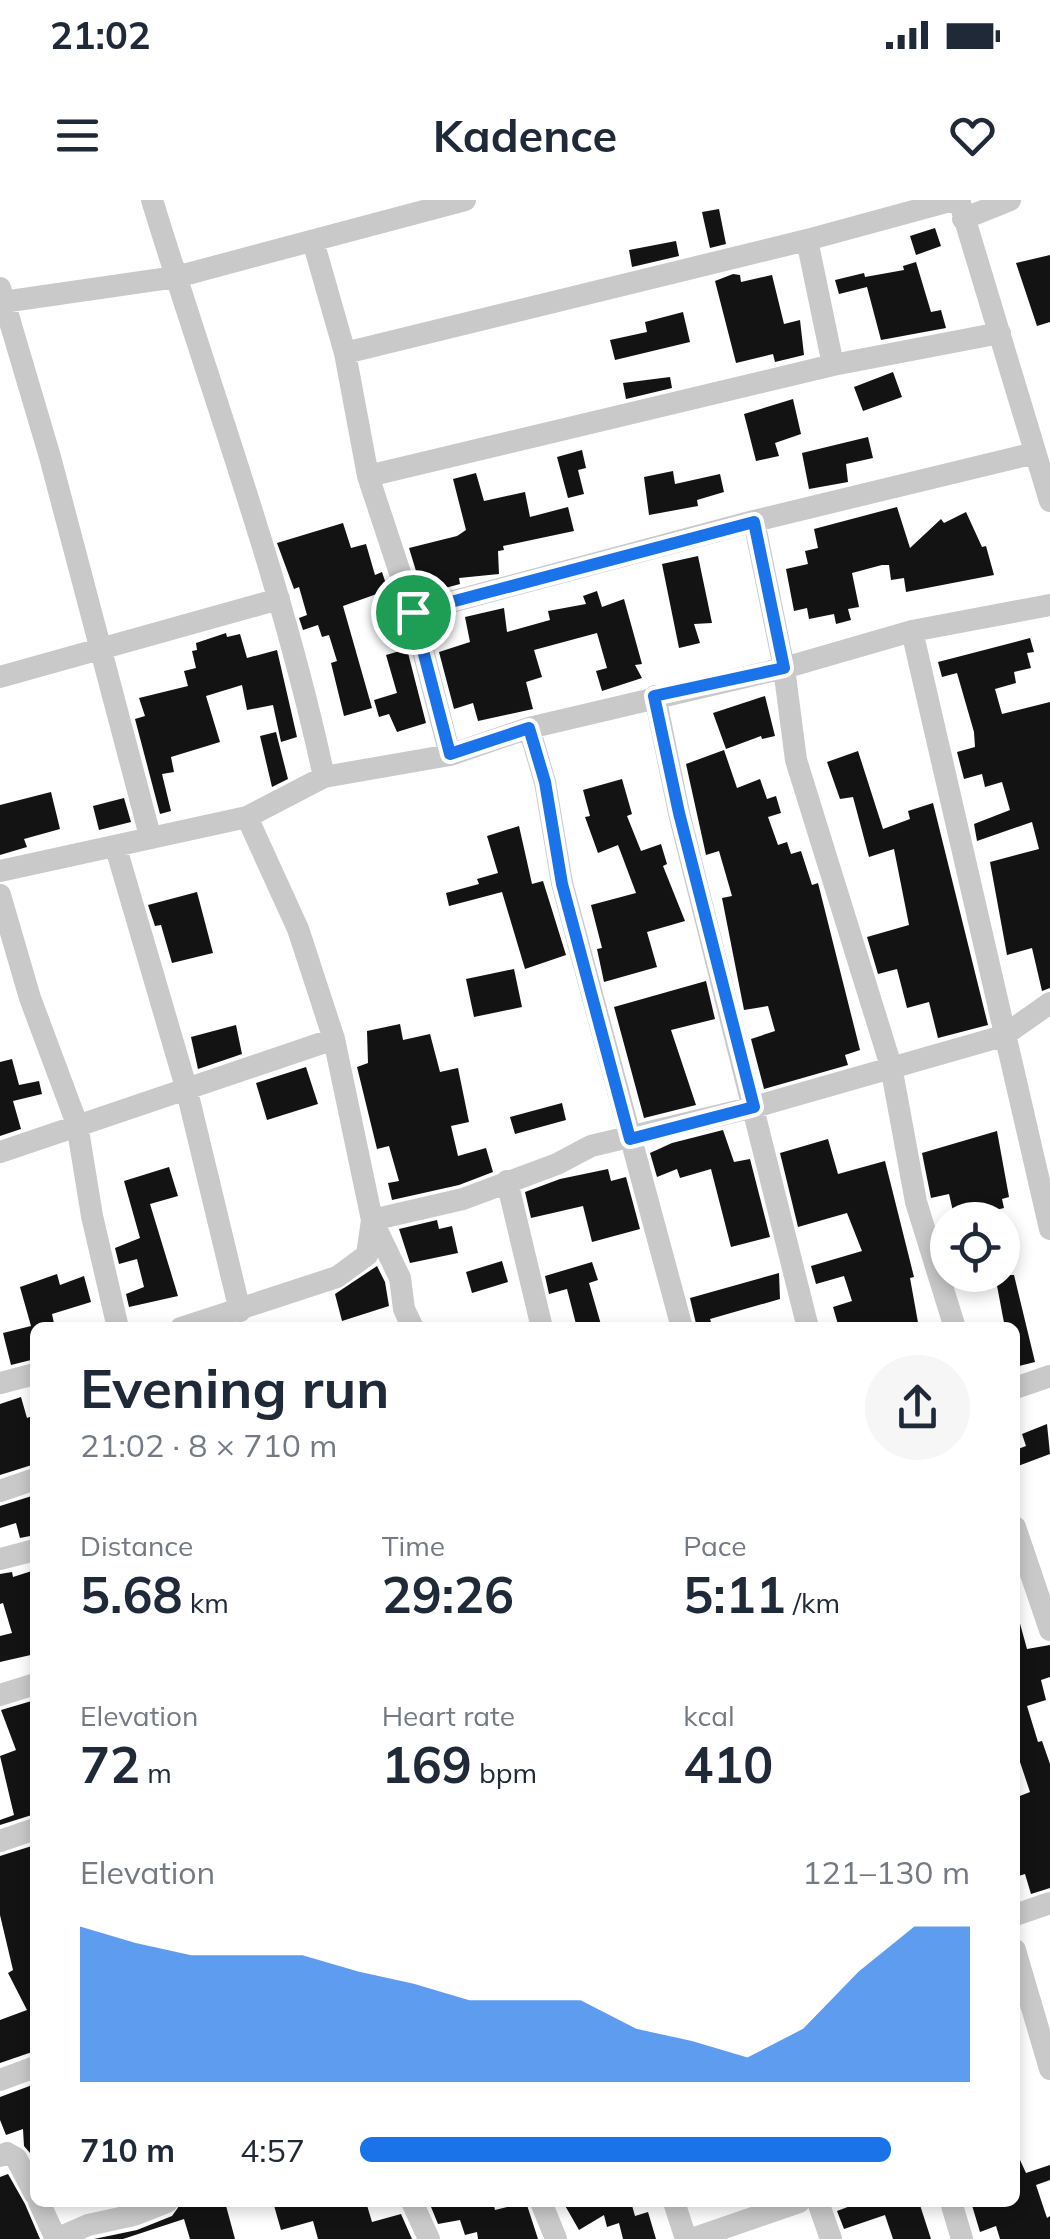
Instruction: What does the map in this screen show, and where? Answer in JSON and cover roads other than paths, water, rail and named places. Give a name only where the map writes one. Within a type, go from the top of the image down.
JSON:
[{"type":"street","points":[[152,200],[279,599],[304,685],[324,777]]},
{"type":"street","points":[[150,836],[2,295],[176,277],[466,200]]},
{"type":"street","points":[[344,353],[807,240],[959,206],[1010,200]]},
{"type":"street","points":[[959,206],[1050,501]]},
{"type":"street","points":[[314,240],[344,353],[368,476],[413,612],[450,754]]},
{"type":"street","points":[[807,240],[833,366]]},
{"type":"street","points":[[368,476],[833,366],[1000,333]]},
{"type":"street","points":[[413,612],[1035,453]]},
{"type":"street","points":[[754,522],[784,668],[796,760],[891,1066],[916,1202],[953,1322]]},
{"type":"street","points":[[0,676],[102,651],[279,599]]},
{"type":"street","points":[[0,871],[247,817],[324,777],[450,754],[529,728],[784,668],[912,631],[1050,605]]},
{"type":"street","points":[[912,631],[1002,1036],[1050,1229]]},
{"type":"street","points":[[654,696],[679,813],[807,1322]]},
{"type":"street","points":[[529,728],[545,782],[562,884],[680,1322]]},
{"type":"street","points":[[247,817],[298,929],[334,1039],[372,1220],[400,1278],[404,1309],[410,1322]]},
{"type":"street","points":[[116,848],[186,1087],[227,1317],[338,1278],[367,1255],[372,1220]]},
{"type":"street","points":[[0,895],[30,998],[76,1124],[117,1322]]},
{"type":"street","points":[[372,1220],[463,1199],[558,1164],[591,1146],[754,1107],[1002,1036],[1050,1004]]},
{"type":"street","points":[[0,1152],[334,1039]]},
{"type":"street","points":[[507,1181],[541,1322]]},
{"type":"street","points":[[0,1383],[30,1375]]},
{"type":"street","points":[[1020,1386],[1050,1376]]},
{"type":"street","points":[[0,1491],[30,1481]]},
{"type":"street","points":[[1020,1542],[1050,1630]]},
{"type":"street","points":[[0,1560],[30,1551]]},
{"type":"street","points":[[0,1695],[30,1686]]},
{"type":"street","points":[[0,1841],[30,1831]]},
{"type":"street","points":[[1020,1912],[1050,1903]]},
{"type":"street","points":[[1020,1967],[1050,2069]]},
{"type":"street","points":[[0,2080],[30,2069]]},
{"type":"street","points":[[0,2156],[16,2158],[30,2185]]},
{"type":"street","points":[[41,2207],[56,2239],[88,2224],[134,2216],[153,2207]]},
{"type":"street","points":[[414,2207],[429,2239]]},
{"type":"street","points":[[543,2207],[556,2239]]},
{"type":"street","points":[[676,2207],[689,2239],[784,2207]]},
{"type":"street","points":[[820,2207],[832,2239]]},
{"type":"street","points":[[952,2207],[962,2239]]},
{"type":"street","points":[[134,2216],[140,2239]]}]
